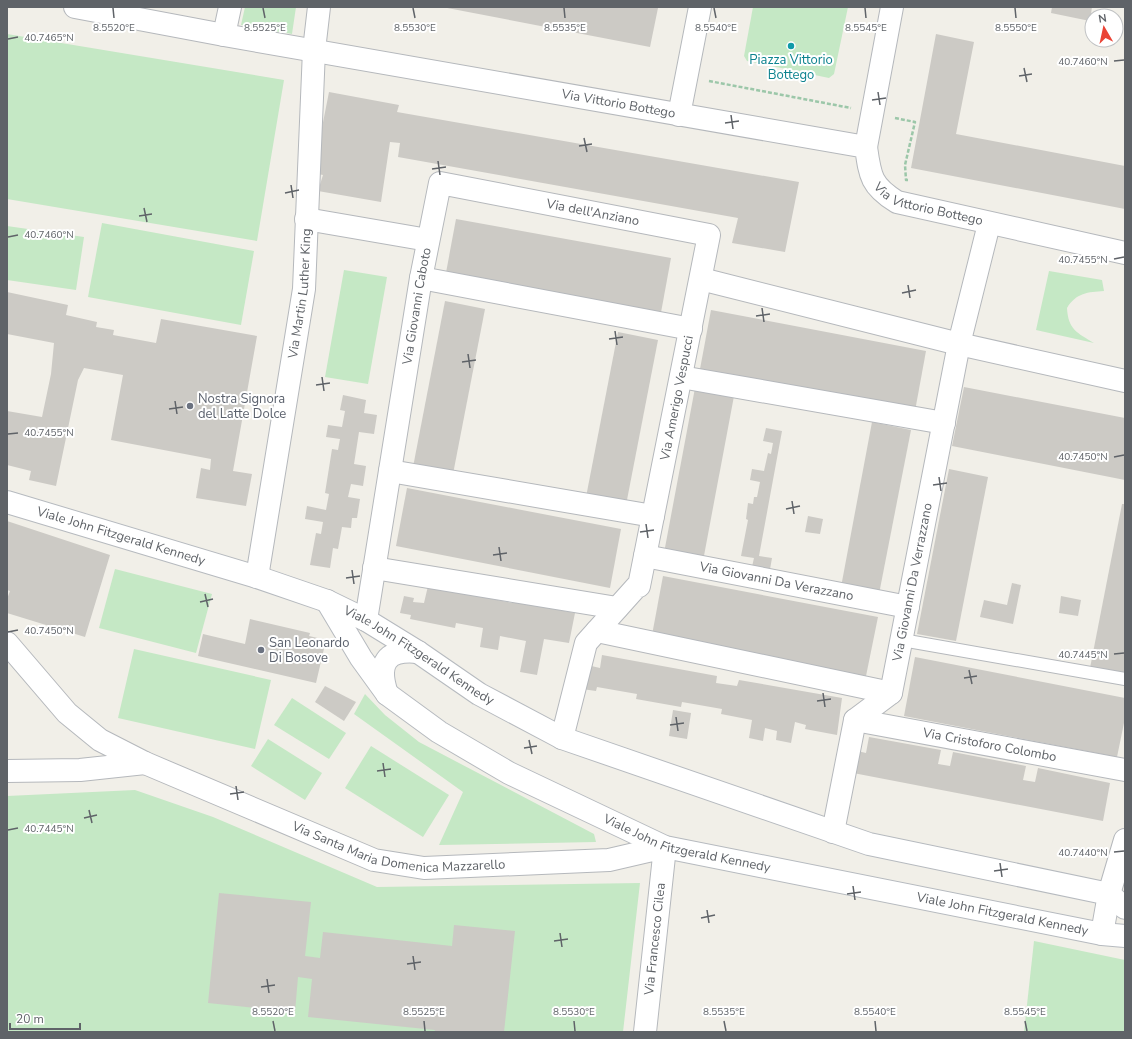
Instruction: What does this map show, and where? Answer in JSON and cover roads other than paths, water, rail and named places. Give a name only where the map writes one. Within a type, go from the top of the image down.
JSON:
[{"type":"street","name":"Via Vittorio Bottego","points":[[75,7],[224,35],[866,147],[868,168],[874,183],[885,195],[897,202],[989,224],[1125,253]]},
{"type":"street","points":[[224,35],[230,7]]},
{"type":"street","name":"Via Martin Luther King","points":[[257,578],[304,288],[314,50],[319,7]]},
{"type":"street","points":[[679,115],[700,7]]},
{"type":"street","points":[[866,147],[892,7]]},
{"type":"street","name":"Via dell'Anziano","points":[[428,240],[440,183],[709,235],[691,329]]},
{"type":"street","name":"Via Giovanni Caboto","points":[[306,218],[428,240],[374,568],[361,658]]},
{"type":"street","name":"Via Giovanni Da Verrazzano","points":[[892,693],[959,344],[989,224]]},
{"type":"street","name":"Via Amerigo Vespucci","points":[[421,278],[691,329],[639,586],[638,585],[586,643],[562,738]]},
{"type":"street","points":[[701,279],[959,344],[1125,381]]},
{"type":"street","points":[[681,377],[944,423]]},
{"type":"street","points":[[390,471],[653,516]]},
{"type":"street","name":"Viale John Fitzgerald Kennedy","points":[[7,502],[257,578],[327,601],[366,620],[418,652],[480,694],[562,738],[869,844],[1117,901]]},
{"type":"street","name":"Via Giovanni Da Verazzano","points":[[645,556],[908,607]]},
{"type":"street","points":[[374,568],[617,608]]},
{"type":"street","name":"Viale John Fitzgerald Kennedy","points":[[327,601],[361,658],[387,694],[439,732],[508,773],[665,846],[1102,934],[1125,936]]},
{"type":"street","points":[[597,631],[892,693]]},
{"type":"street","name":"Via Santa Maria Domenica Mazzarello","points":[[7,643],[67,713],[100,740],[145,763],[374,860],[424,868],[609,860],[665,846]]},
{"type":"street","points":[[387,694],[382,672],[386,662],[392,654],[403,650],[418,652]]},
{"type":"street","points":[[834,832],[855,720],[892,693]]},
{"type":"street","name":"Via Cristoforo Colombo","points":[[855,720],[1125,770]]},
{"type":"street","points":[[7,771],[80,770],[145,763]]},
{"type":"street","points":[[1102,934],[1117,901],[1125,840]]},
{"type":"street","name":"Via Francesco Cilea","points":[[645,1032],[665,846]]},
{"type":"lane","points":[[902,640],[1125,679]]},
{"type":"place","name":"Piazza Vittorio Bottego","points":[[791,46]]},
{"type":"place","name":"Nostra Signora del Latte Dolce","points":[[190,406]]},
{"type":"place","name":"San Leonardo Di Bosove","points":[[261,650]]}]
